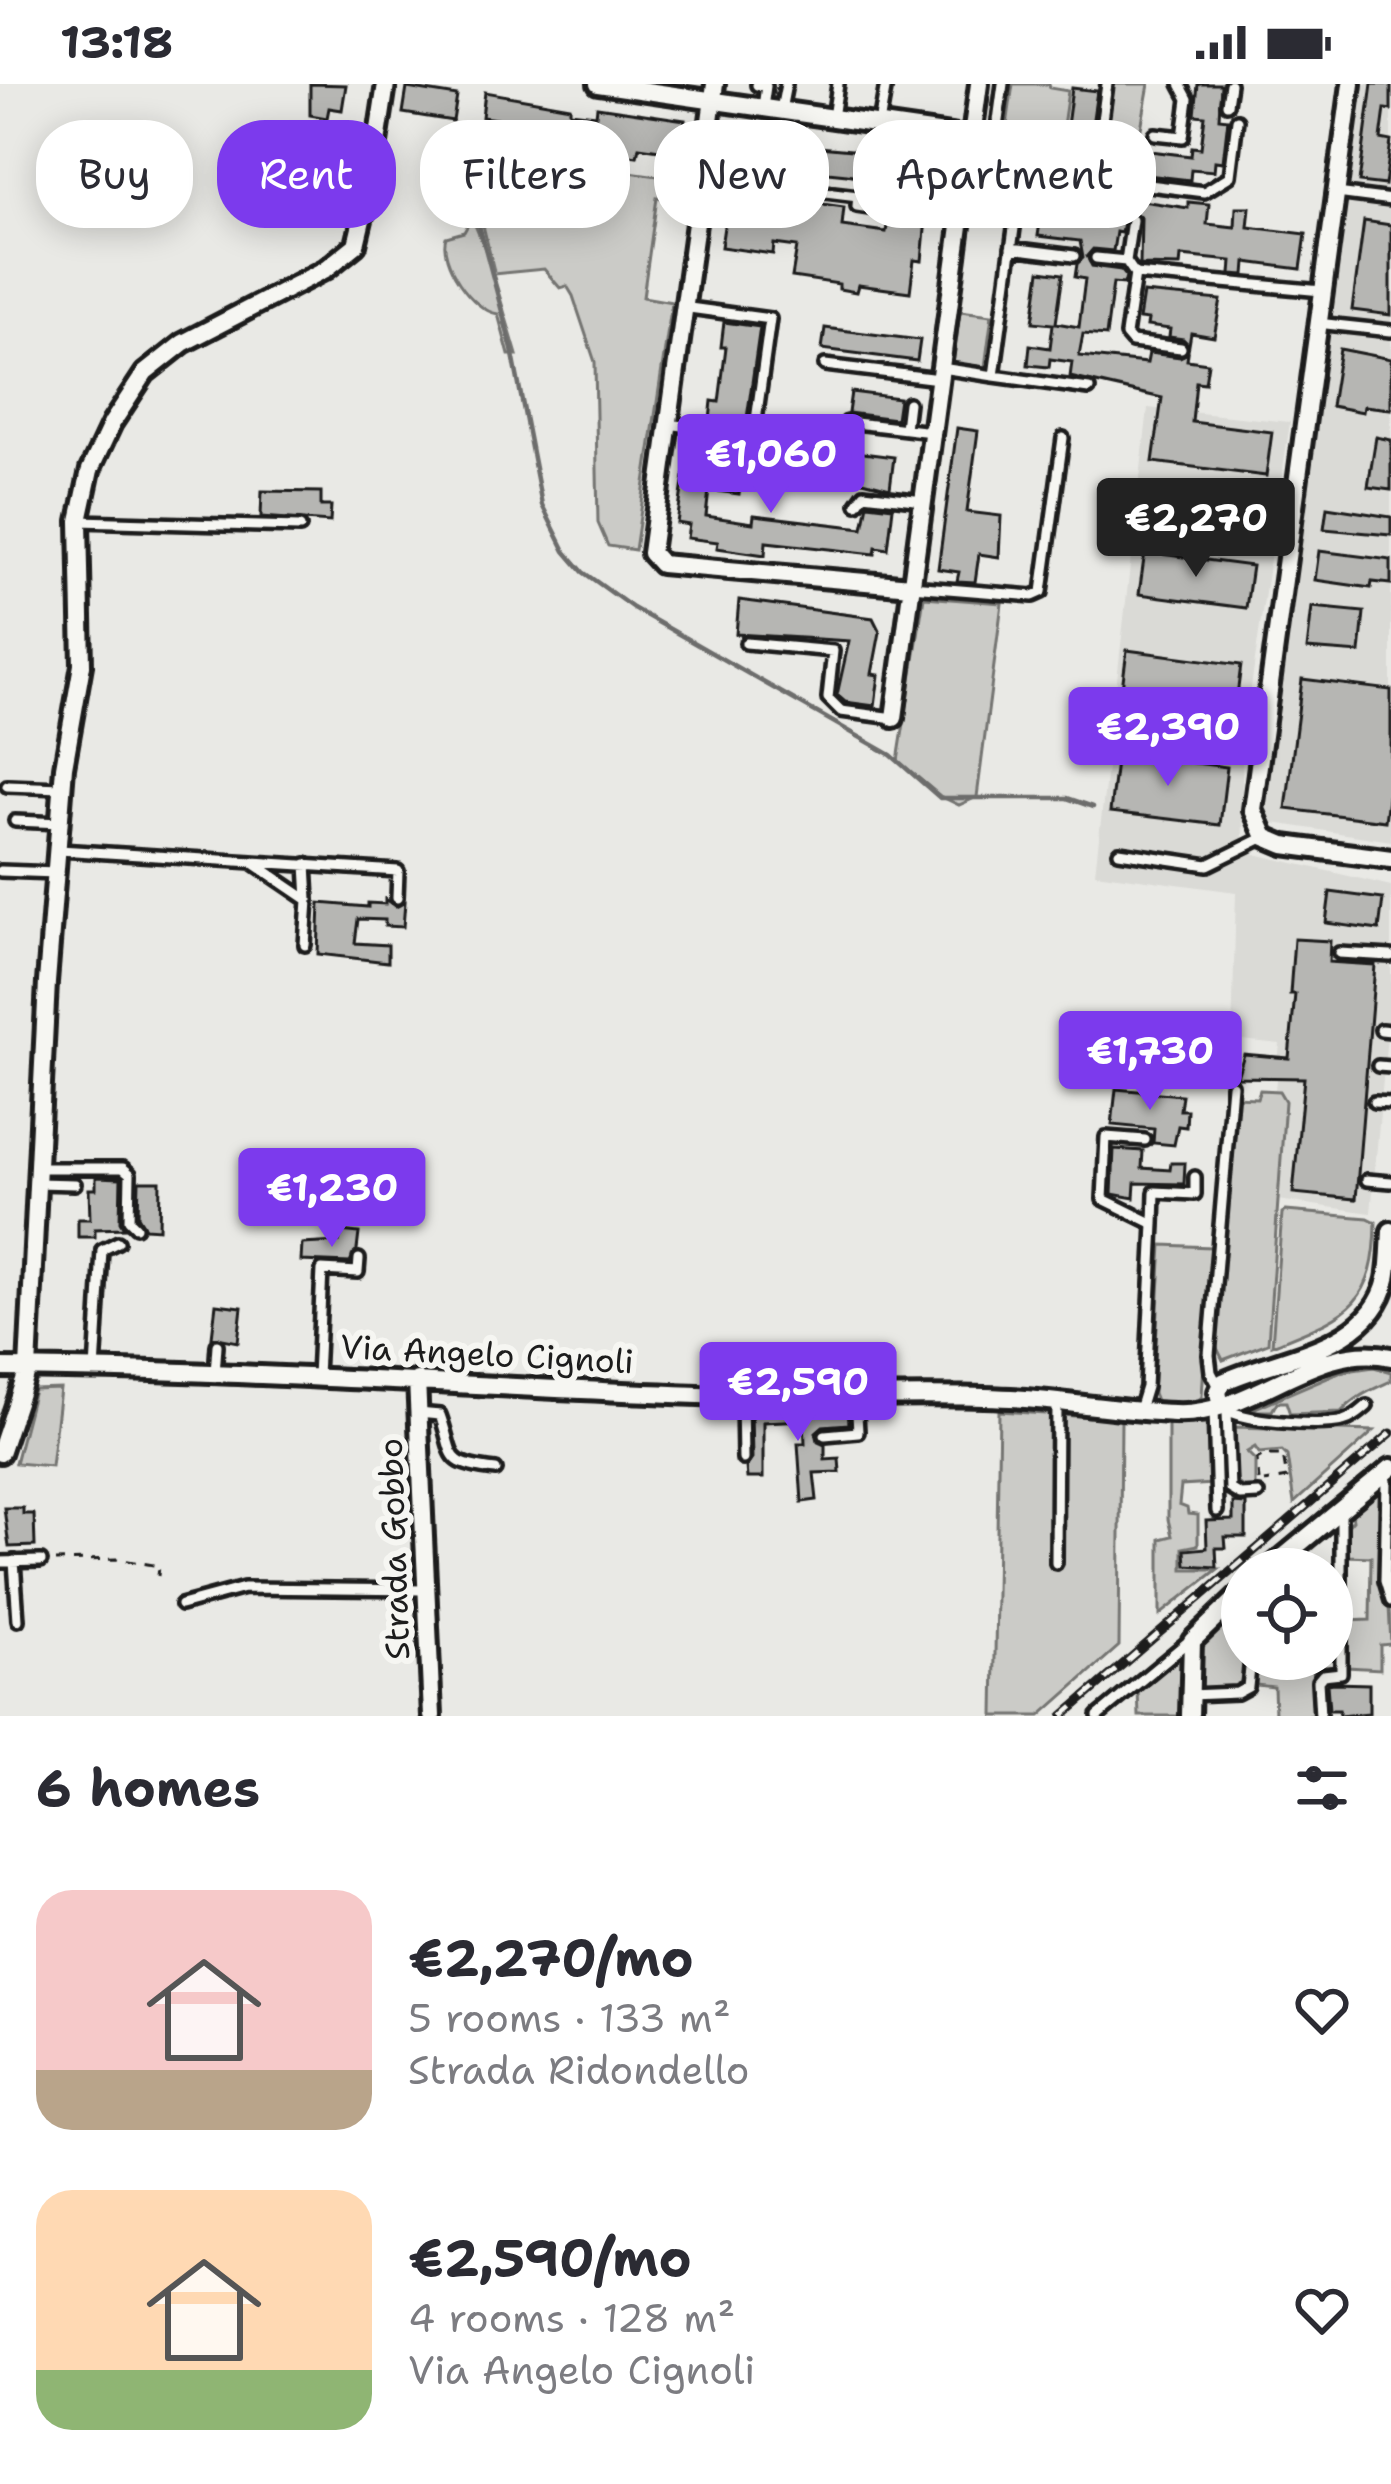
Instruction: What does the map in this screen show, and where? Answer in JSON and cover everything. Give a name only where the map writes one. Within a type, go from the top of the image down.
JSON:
[{"type":"street","points":[[0,1453],[28,1369],[62,788],[82,665],[80,521],[90,470],[112,423],[145,373],[183,344],[326,269],[356,245],[386,84]]},
{"type":"street","points":[[598,84],[714,92],[772,109],[853,121]]},
{"type":"street","points":[[974,120],[979,84]]},
{"type":"street","points":[[1351,84],[1253,797],[1255,821],[1265,837],[1284,845],[1391,859]]},
{"type":"street","points":[[694,228],[651,554],[661,564],[911,586]]},
{"type":"street","points":[[894,718],[940,374],[969,228]]},
{"type":"street","points":[[1220,1403],[1229,1379],[1352,1331],[1373,1310],[1386,1282],[1391,1231]]},
{"type":"street","name":"Via Angelo Cignoli","points":[[0,1369],[417,1380],[742,1396],[919,1394],[1177,1414],[1220,1403],[1331,1360],[1360,1354],[1391,1357]]},
{"type":"street","name":"Strada Gobbo","points":[[417,1380],[432,1716]]},
{"type":"street","points":[[1295,1548],[1388,1471]]},
{"type":"street","points":[[1190,1716],[1190,1648],[1198,1632],[1221,1611]]},
{"type":"lane","points":[[772,109],[786,84]]},
{"type":"lane","points":[[833,118],[838,84]]},
{"type":"lane","points":[[880,120],[886,84]]},
{"type":"lane","points":[[1000,120],[1003,84]]},
{"type":"lane","points":[[1102,120],[1107,84]]},
{"type":"lane","points":[[1156,134],[1183,137],[1188,99],[1180,84]]},
{"type":"lane","points":[[1227,104],[1230,84]]},
{"type":"lane","points":[[758,85],[766,86],[772,109]]},
{"type":"lane","points":[[1156,186],[1204,192],[1231,176],[1238,120]]},
{"type":"lane","points":[[1336,193],[1391,200]]},
{"type":"lane","points":[[994,376],[1014,228]]},
{"type":"lane","points":[[1131,228],[1126,261],[1136,274],[1126,335],[1132,342],[1181,347]]},
{"type":"lane","points":[[1011,248],[1075,256]]},
{"type":"lane","points":[[1096,258],[1126,261]]},
{"type":"lane","points":[[1136,274],[1322,290]]},
{"type":"lane","points":[[667,424],[754,435],[770,319],[682,307]]},
{"type":"lane","points":[[1317,323],[1391,331]]},
{"type":"lane","points":[[832,351],[828,365],[994,376],[1089,388]]},
{"type":"lane","points":[[904,428],[908,403]]},
{"type":"lane","points":[[847,422],[932,432]]},
{"type":"lane","points":[[872,440],[873,425]]},
{"type":"lane","points":[[911,586],[1033,596],[1042,592],[1063,438]]},
{"type":"lane","points":[[857,504],[865,494],[923,501]]},
{"type":"lane","points":[[80,521],[300,527]]},
{"type":"lane","points":[[746,643],[833,651],[829,698],[841,711],[894,718]]},
{"type":"lane","points":[[7,786],[62,788]]},
{"type":"lane","points":[[15,821],[61,823]]},
{"type":"lane","points":[[1119,852],[1208,866],[1265,837]]},
{"type":"lane","points":[[59,850],[398,871],[397,898]]},
{"type":"lane","points":[[247,859],[308,900]]},
{"type":"lane","points":[[305,945],[306,864]]},
{"type":"lane","points":[[0,872],[57,873]]},
{"type":"lane","points":[[1339,952],[1391,956]]},
{"type":"lane","points":[[1378,1066],[1391,1066]]},
{"type":"lane","points":[[1232,1085],[1209,1355],[1230,1489],[1240,1495],[1258,1488]]},
{"type":"lane","points":[[1374,1102],[1391,1103]]},
{"type":"lane","points":[[1145,1140],[1106,1137],[1102,1199],[1154,1224]]},
{"type":"lane","points":[[38,1176],[123,1168],[130,1174],[129,1220],[136,1227]]},
{"type":"lane","points":[[38,1176],[75,1184]]},
{"type":"lane","points":[[1139,1410],[1146,1387],[1155,1192],[1195,1194],[1195,1177]]},
{"type":"lane","points":[[1367,1180],[1391,1182]]},
{"type":"lane","points":[[95,1371],[102,1250],[118,1242]]},
{"type":"lane","points":[[317,1377],[322,1270],[358,1272],[359,1259]]},
{"type":"lane","points":[[215,1374],[217,1345]]},
{"type":"lane","points":[[825,1435],[858,1432],[856,1395]]},
{"type":"lane","points":[[742,1396],[743,1459]]},
{"type":"lane","points":[[1056,1563],[1057,1402]]},
{"type":"lane","points":[[1220,1403],[1255,1418],[1334,1422],[1348,1420],[1367,1406]]},
{"type":"lane","points":[[1217,1511],[1220,1403]]},
{"type":"lane","points":[[418,1413],[440,1415],[446,1446],[457,1460],[496,1470]]},
{"type":"lane","points":[[1388,1471],[1385,1581],[1391,1600]]},
{"type":"lane","points":[[1320,1716],[1320,1677],[1341,1673],[1341,1509]]},
{"type":"lane","points":[[0,1562],[41,1561]]},
{"type":"lane","points":[[14,1562],[18,1620]]},
{"type":"lane","points":[[181,1605],[244,1588],[424,1590]]},
{"type":"lane","points":[[1098,1716],[1198,1632]]},
{"type":"lane","points":[[1190,1695],[1237,1693],[1248,1687],[1249,1680]]},
{"type":"path","points":[[1283,1455],[1287,1478],[1258,1488],[1257,1459],[1283,1455]]},
{"type":"path","points":[[41,1561],[117,1558],[159,1566],[158,1576]]},
{"type":"shaded area","points":[[1013,84],[1049,84],[1068,91],[1064,120],[1008,120]]},
{"type":"shaded area","points":[[1113,84],[1149,84],[1143,120],[1108,120]]},
{"type":"shaded area","points":[[1359,84],[1391,84],[1391,841],[1274,823],[1263,804]]},
{"type":"shaded area","points":[[630,172],[654,175],[654,219],[643,297],[672,302],[635,550],[608,546],[598,523],[595,362],[573,296],[544,269],[493,274],[517,355],[509,355],[498,314],[478,304],[452,271],[446,237],[476,228],[494,271],[484,228],[630,228]]},
{"type":"shaded area","points":[[960,311],[992,315],[985,367],[953,363]]},
{"type":"shaded area","points":[[1148,408],[1290,422],[1242,749],[1243,851],[1391,886],[1391,991],[1371,1213],[1263,1198],[1280,1044],[1232,1039],[1236,892],[1095,873]]},
{"type":"shaded area","points":[[924,597],[1002,603],[977,797],[959,805],[940,796],[898,761]]},
{"type":"shaded area","points":[[1260,1090],[1279,1091],[1285,1101],[1268,1343],[1223,1360],[1216,1346],[1234,1097],[1257,1098]]},
{"type":"shaded area","points":[[1282,1213],[1368,1218],[1376,1222],[1374,1251],[1370,1273],[1351,1304],[1337,1316],[1272,1345]]},
{"type":"shaded area","points":[[1162,1245],[1211,1247],[1202,1397],[1194,1404],[1157,1403],[1153,1393]]},
{"type":"shaded area","points":[[1374,1367],[1391,1372],[1391,1381],[1358,1397],[1341,1412],[1290,1414],[1286,1402],[1277,1402],[1272,1411],[1248,1411],[1339,1372]]},
{"type":"shaded area","points":[[60,1389],[51,1466],[15,1463],[34,1390]]},
{"type":"shaded area","points":[[999,1411],[1121,1419],[1119,1646],[1040,1716],[994,1716]]},
{"type":"shaded area","points":[[1168,1422],[1211,1424],[1213,1484],[1181,1486],[1179,1505],[1188,1514],[1198,1515],[1198,1545],[1183,1548],[1183,1569],[1218,1569],[1160,1615],[1160,1539],[1172,1536]]},
{"type":"shaded area","points":[[1235,1427],[1374,1431],[1294,1503],[1287,1456],[1282,1451],[1259,1453],[1255,1447],[1247,1452],[1255,1460],[1255,1490],[1248,1491],[1235,1481]]},
{"type":"shaded area","points":[[1380,1483],[1391,1644],[1380,1645],[1380,1669],[1353,1667],[1353,1621],[1370,1620],[1371,1557],[1353,1556],[1353,1548],[1346,1548],[1351,1508]]},
{"type":"shaded area","points":[[1221,1622],[1221,1680],[1242,1680],[1235,1689],[1200,1691],[1201,1648]]},
{"type":"shaded area","points":[[1181,1651],[1185,1716],[1139,1716],[1138,1690]]},
{"type":"shaded area","points":[[1256,1680],[1313,1680],[1314,1716],[1275,1715],[1274,1687],[1256,1685]]},
{"type":"building","points":[[310,84],[346,85],[342,110],[329,108],[327,118],[310,115]]},
{"type":"building","points":[[1198,84],[1221,84],[1219,118],[1228,119],[1223,162],[1215,161],[1214,171],[1191,169],[1190,180],[1156,176],[1156,152],[1191,156],[1192,147],[1201,148],[1205,116],[1195,115]]},
{"type":"building","points":[[1372,84],[1391,84],[1391,110],[1385,109],[1381,139],[1391,141],[1385,185],[1359,182]]},
{"type":"building","points":[[407,88],[457,96],[453,120],[403,113]]},
{"type":"building","points":[[1072,88],[1097,91],[1093,120],[1068,120]]},
{"type":"building","points":[[485,92],[570,107],[570,112],[596,115],[597,107],[685,120],[654,120],[654,149],[639,147],[637,156],[630,155],[630,120],[482,117]]},
{"type":"building","points":[[829,148],[853,150],[853,175],[829,172]]},
{"type":"building","points":[[1188,202],[1209,204],[1207,224],[1235,227],[1236,207],[1250,207],[1248,227],[1306,234],[1301,269],[1246,262],[1245,275],[1231,274],[1232,261],[1181,256],[1180,266],[1140,265],[1141,228],[1156,228],[1156,203],[1188,208]]},
{"type":"building","points":[[829,205],[844,207],[842,226],[886,232],[887,228],[925,228],[922,261],[914,260],[910,292],[858,285],[856,292],[839,289],[839,284],[792,277],[797,247],[774,244],[773,254],[721,247],[724,228],[829,228]]},
{"type":"building","points":[[1364,221],[1391,225],[1391,315],[1352,310]]},
{"type":"building","points":[[1039,228],[1122,228],[1121,233],[1116,232],[1113,251],[1093,249],[1087,256],[1092,266],[1121,270],[1126,276],[1124,284],[1113,283],[1106,336],[1083,334],[1079,356],[1147,363],[1149,353],[1180,357],[1188,353],[1187,360],[1208,363],[1205,383],[1196,382],[1192,422],[1272,432],[1266,476],[1153,462],[1162,398],[1070,377],[1072,362],[1050,359],[1049,367],[1028,365],[1030,345],[1050,348],[1053,324],[1033,322],[1040,271],[1063,274],[1056,323],[1079,327],[1085,279],[1075,277],[1083,258],[1080,241],[1038,236]]},
{"type":"building","points":[[1143,293],[1221,300],[1214,337],[1191,333],[1189,345],[1169,337],[1170,329],[1147,326],[1148,320],[1139,319]]},
{"type":"building","points":[[724,322],[760,327],[746,425],[710,420],[712,401],[719,402]]},
{"type":"building","points":[[825,328],[920,340],[917,361],[822,349]]},
{"type":"building","points":[[1340,349],[1391,359],[1391,409],[1364,406],[1363,412],[1331,406]]},
{"type":"building","points":[[851,392],[899,398],[896,419],[848,413]]},
{"type":"building","points":[[957,428],[978,431],[967,512],[1001,516],[999,557],[979,554],[975,582],[957,581],[959,572],[938,569]]},
{"type":"building","points":[[805,433],[849,439],[847,451],[894,457],[890,488],[844,476],[845,465],[801,458]]},
{"type":"building","points":[[1376,437],[1391,440],[1391,490],[1368,487]]},
{"type":"building","points":[[731,456],[778,462],[774,490],[740,486],[739,494],[709,490],[706,516],[753,523],[754,515],[863,528],[868,504],[893,507],[888,549],[876,547],[875,554],[766,542],[765,555],[687,538],[689,525],[677,523],[684,476],[711,479],[712,465],[729,467]]},
{"type":"building","points":[[1149,484],[1263,500],[1257,542],[1143,526]]},
{"type":"building","points":[[262,491],[321,492],[321,506],[331,506],[330,522],[261,517]]},
{"type":"building","points":[[1327,507],[1391,517],[1391,535],[1324,529]]},
{"type":"building","points":[[1319,551],[1391,560],[1391,584],[1372,582],[1371,588],[1315,580]]},
{"type":"building","points":[[1145,552],[1252,566],[1246,608],[1139,594]]},
{"type":"building","points":[[739,600],[873,618],[880,632],[872,674],[879,675],[875,706],[845,702],[837,695],[849,641],[736,634]]},
{"type":"building","points":[[1312,607],[1364,612],[1360,653],[1307,649]]},
{"type":"building","points":[[1127,650],[1241,665],[1232,734],[1118,719]]},
{"type":"building","points":[[1302,679],[1391,690],[1391,774],[1385,821],[1286,809]]},
{"type":"building","points":[[1117,753],[1227,767],[1220,825],[1110,812]]},
{"type":"building","points":[[1330,892],[1383,899],[1379,930],[1326,923]]},
{"type":"building","points":[[385,899],[396,907],[405,902],[403,927],[385,926],[385,920],[358,919],[355,943],[388,945],[388,962],[318,954],[320,903],[368,907],[368,903],[385,904]]},
{"type":"building","points":[[1294,939],[1330,941],[1329,962],[1375,965],[1356,1199],[1293,1193],[1304,1078],[1237,1077],[1244,1054],[1289,1058]]},
{"type":"building","points":[[1116,1089],[1182,1095],[1180,1110],[1187,1110],[1186,1127],[1178,1126],[1174,1145],[1153,1143],[1154,1129],[1112,1125]]},
{"type":"building","points":[[1114,1149],[1143,1151],[1142,1168],[1170,1170],[1171,1163],[1185,1163],[1184,1184],[1135,1183],[1134,1198],[1112,1194]]},
{"type":"building","points":[[96,1177],[121,1178],[124,1228],[95,1229],[95,1237],[78,1237],[78,1219],[90,1219],[89,1189],[96,1189]]},
{"type":"building","points":[[139,1181],[160,1181],[159,1229],[145,1228],[138,1216]]},
{"type":"building","points":[[341,1231],[359,1233],[350,1263],[301,1261],[302,1244],[339,1242]]},
{"type":"building","points":[[216,1304],[242,1307],[238,1342],[212,1337]]},
{"type":"building","points":[[751,1410],[848,1410],[849,1424],[823,1426],[816,1432],[818,1441],[825,1444],[825,1459],[839,1458],[840,1472],[814,1473],[817,1500],[802,1502],[798,1443],[805,1443],[804,1420],[763,1422],[763,1478],[747,1478],[746,1467],[752,1459]]},
{"type":"building","points":[[1233,1503],[1246,1504],[1246,1537],[1225,1537],[1226,1548],[1216,1548],[1217,1567],[1186,1565],[1185,1550],[1207,1548],[1206,1521],[1233,1520]]},
{"type":"building","points":[[4,1508],[23,1508],[23,1514],[34,1514],[35,1546],[9,1547]]},
{"type":"building","points":[[1327,1684],[1369,1684],[1369,1713],[1339,1716],[1339,1710],[1329,1710]]},
{"type":"waterway","points":[[480,228],[512,349],[542,505],[565,551],[583,572],[633,608],[891,755],[940,798],[1067,798],[1093,807]]},
{"type":"railway","points":[[1063,1716],[1391,1433]]}]
